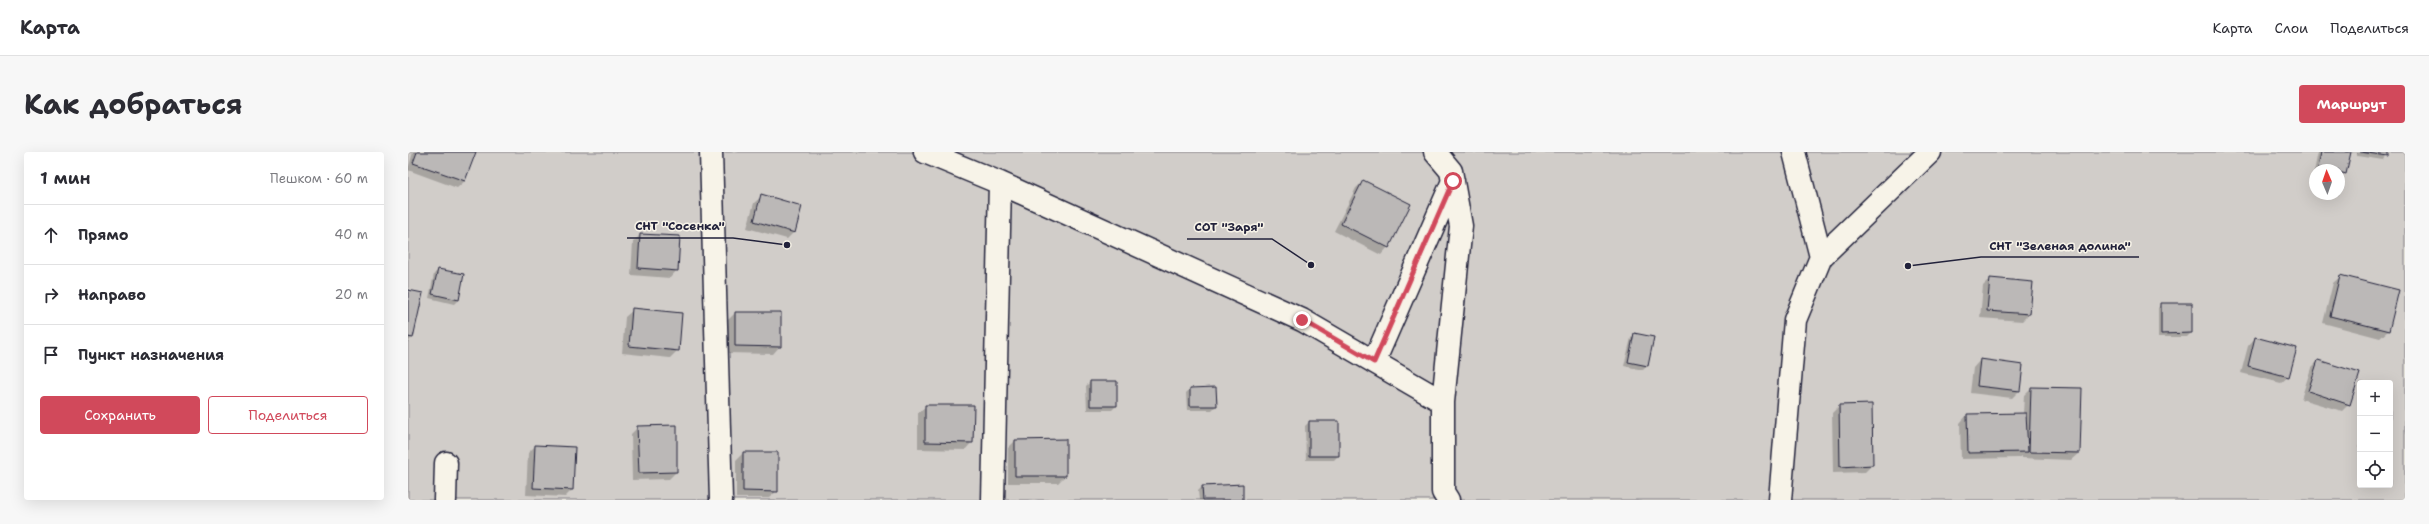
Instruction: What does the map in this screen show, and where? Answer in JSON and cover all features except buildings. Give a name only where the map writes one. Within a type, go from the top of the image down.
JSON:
[{"type":"lane","points":[[711,152],[721,500]]},
{"type":"lane","points":[[925,152],[1000,183],[1302,320],[1443,402]]},
{"type":"lane","points":[[1435,152],[1451,171],[1461,226],[1443,402],[1444,492],[1448,500]]},
{"type":"lane","points":[[1794,152],[1821,257]]},
{"type":"lane","points":[[1780,500],[1795,320],[1821,257],[1930,152]]},
{"type":"lane","points":[[1374,362],[1453,181]]},
{"type":"lane","points":[[993,500],[1000,183]]},
{"type":"lane","points":[[446,463],[446,500]]},
{"type":"shaded area","points":[[408,152],[2405,152],[2405,500],[408,500]]},
{"type":"place","name":"СНТ \"Сосенка\"","points":[[787,245]]},
{"type":"place","name":"СОТ \"Заря\"","points":[[1311,265]]},
{"type":"place","name":"СНТ \"Зеленая долина\"","points":[[1908,266]]},
{"type":"route","points":[[1302,320],[1374,362],[1453,181]]}]
